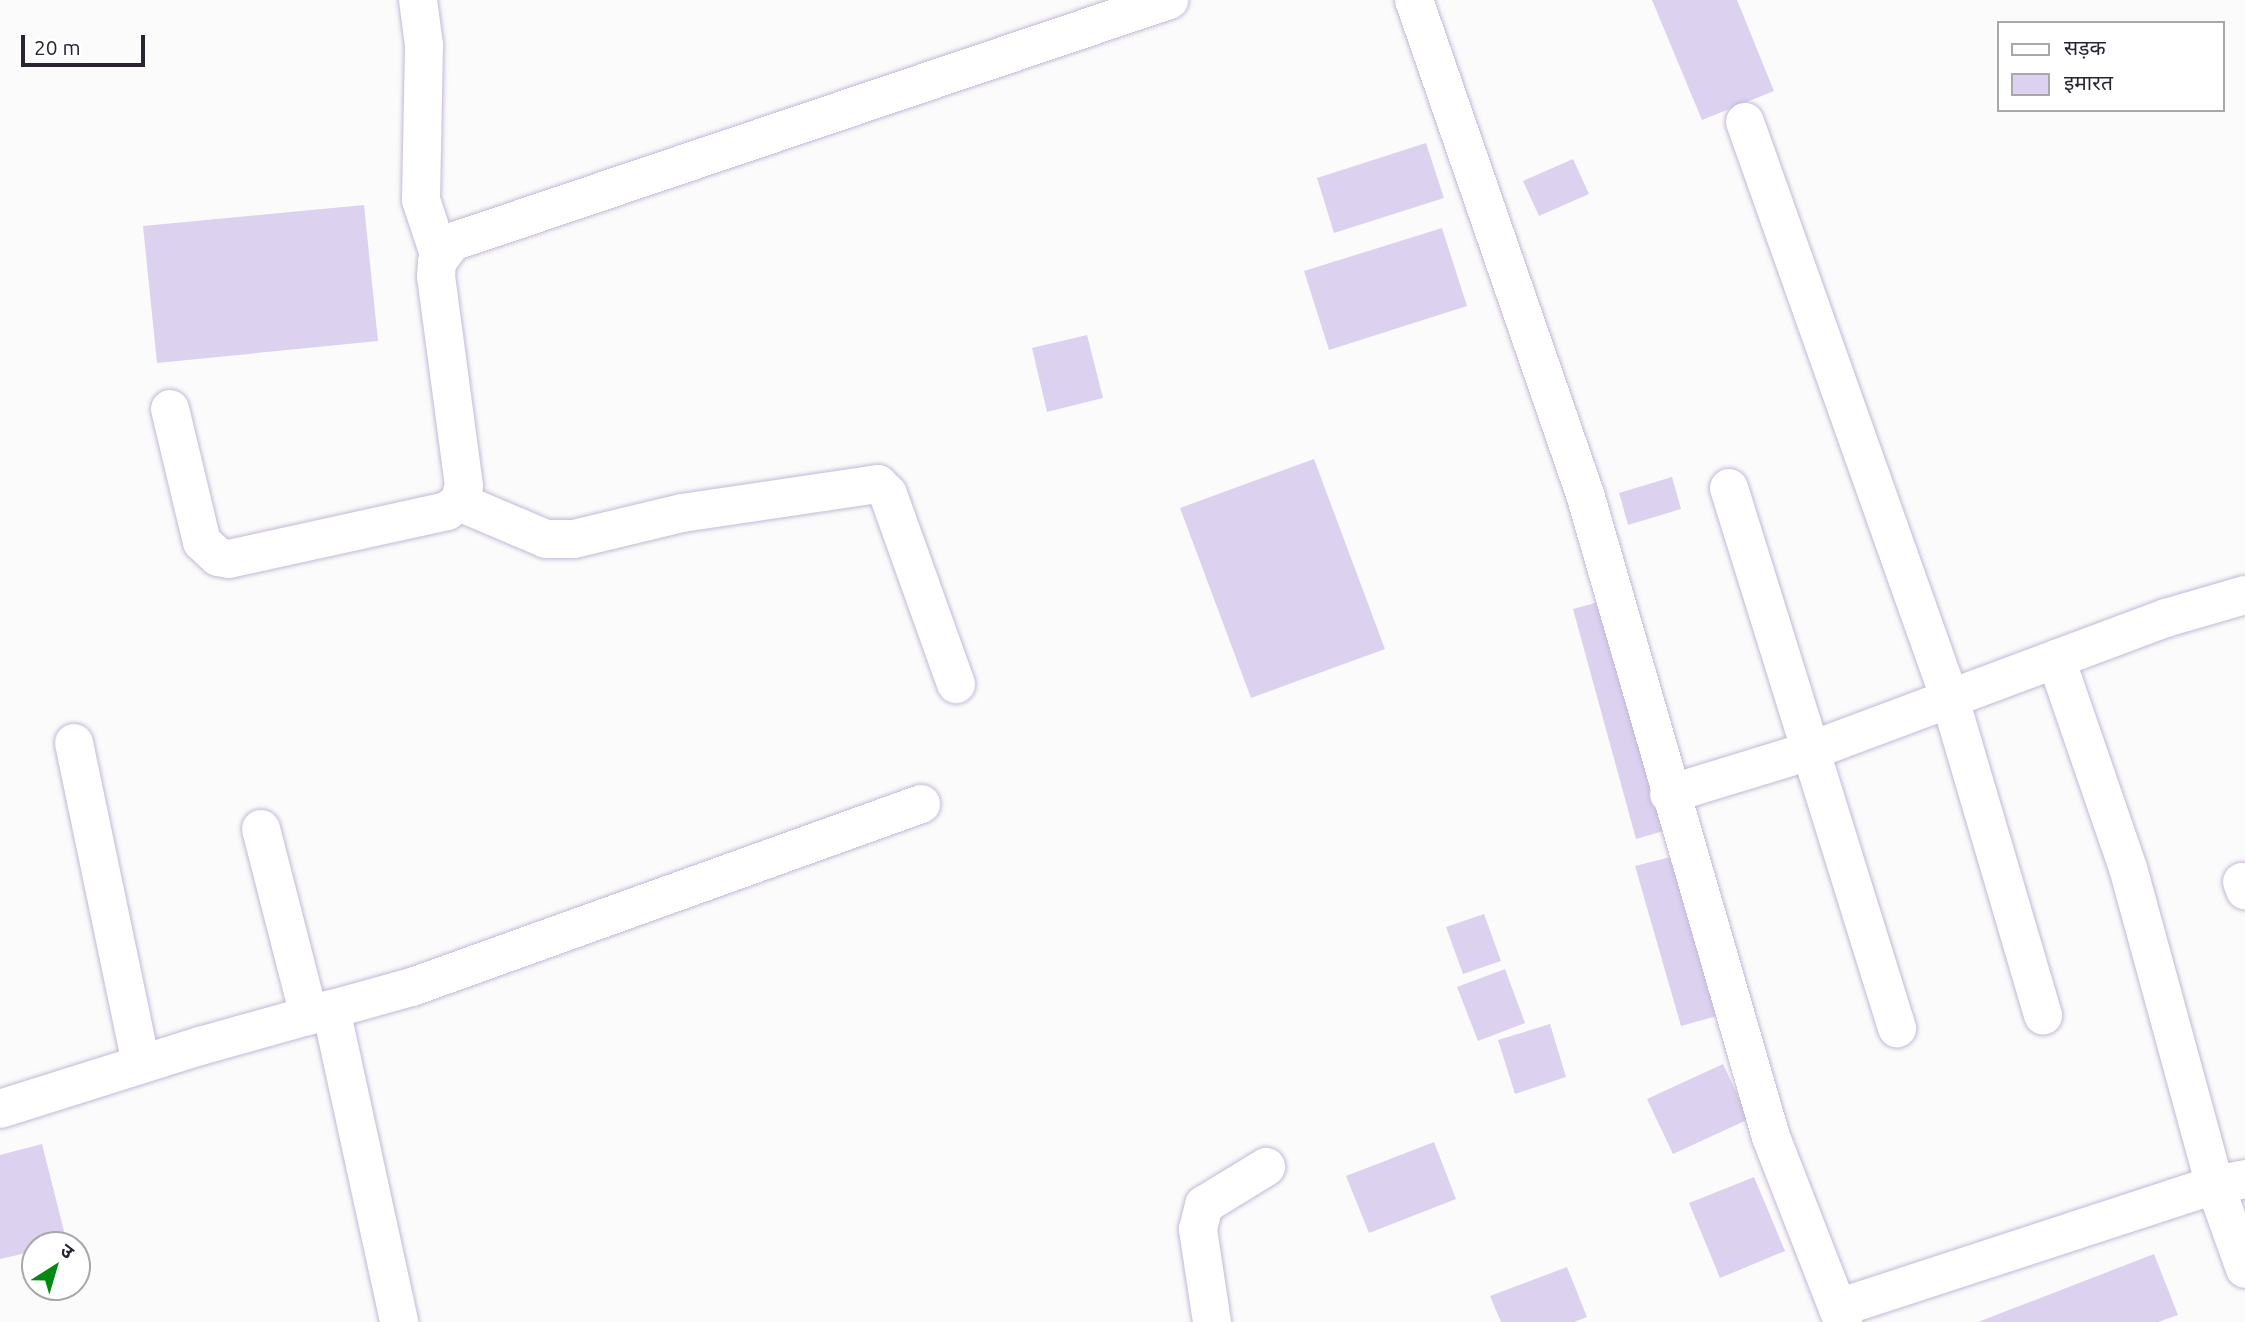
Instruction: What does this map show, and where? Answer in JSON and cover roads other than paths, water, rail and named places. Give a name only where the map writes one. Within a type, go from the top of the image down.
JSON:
[{"type":"street","points":[[170,410],[202,542],[218,557],[238,557],[447,511],[458,502],[464,486],[436,277],[440,257],[422,200],[424,45],[418,0]]},
{"type":"street","points":[[440,257],[462,236],[1169,0]]},
{"type":"street","points":[[1415,0],[1585,495],[1669,794],[1771,1137],[1841,1315],[2230,1182]]},
{"type":"street","points":[[1745,122],[1950,699],[2043,1016]]},
{"type":"street","points":[[458,502],[546,539],[574,539],[681,513],[878,484],[888,494],[956,684]]},
{"type":"street","points":[[1729,488],[1897,1028]]},
{"type":"street","points":[[1669,794],[1810,751],[2056,659],[2245,595]]},
{"type":"street","points":[[2056,659],[2128,868],[2230,1182],[2245,1269]]},
{"type":"street","points":[[74,743],[141,1064]]},
{"type":"street","points":[[0,1109],[141,1064],[412,987],[921,804]]},
{"type":"street","points":[[261,829],[320,1013],[399,1322]]},
{"type":"street","points":[[1212,1322],[1198,1229],[1204,1205],[1266,1167]]}]
